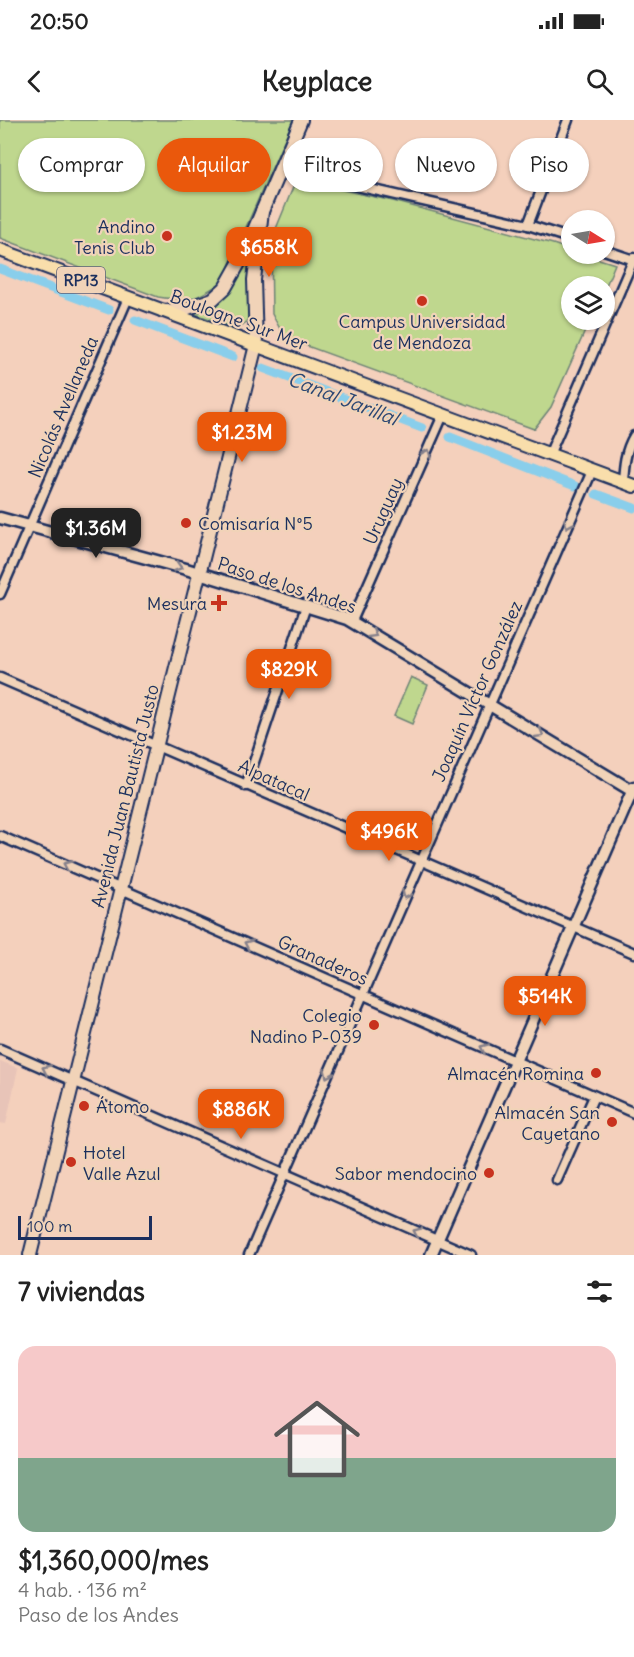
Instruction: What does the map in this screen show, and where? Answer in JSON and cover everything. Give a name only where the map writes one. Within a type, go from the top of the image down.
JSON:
[{"type":"main road","points":[[162,311],[185,309],[219,296],[225,288],[243,256],[301,120]]},
{"type":"main road","name":"Avenida Juan Bautista Justo","points":[[30,1255],[256,345],[254,280],[262,211]]},
{"type":"main road","name":"Boulogne Sur Mer","points":[[0,250],[628,484]]},
{"type":"street","points":[[528,225],[568,120]]},
{"type":"street","points":[[383,192],[528,225],[561,236]]},
{"type":"street","points":[[549,455],[634,259],[615,253]]},
{"type":"street","name":"Nicolás Avellaneda","points":[[0,594],[128,298]]},
{"type":"street","name":"Uruguay","points":[[352,621],[444,415]]},
{"type":"street","points":[[628,484],[623,465],[634,436]]},
{"type":"street","name":"Joaquín Víctor González","points":[[249,1255],[592,471]]},
{"type":"street","name":"Paso de los Andes","points":[[0,518],[199,573],[352,621],[634,790]]},
{"type":"street","points":[[246,786],[306,606]]},
{"type":"street","name":"Alpatacal","points":[[0,678],[634,953]]},
{"type":"street","points":[[431,1255],[634,790]]},
{"type":"street","name":"Granaderos","points":[[0,836],[634,1113]]},
{"type":"street","points":[[0,1049],[471,1255]]},
{"type":"street","points":[[557,1180],[594,1095]]},
{"type":"shaded area","points":[[0,1061],[18,1068],[6,1124],[0,1123]]},
{"type":"green space","points":[[0,120],[293,120],[285,138],[283,138],[271,170],[271,138],[157,138],[157,192],[261,192],[222,282],[198,296],[185,299],[158,297],[0,238]]},
{"type":"green space","name":"Campus Universidad de Mendoza","points":[[291,192],[351,192],[561,247],[561,264],[615,264],[610,276],[561,276],[561,330],[586,330],[551,407],[534,429],[285,338],[272,314],[271,241]]},
{"type":"green space","points":[[255,242],[249,320],[237,329],[193,313],[228,293]]},
{"type":"green space","points":[[411,677],[428,685],[412,724],[394,716]]},
{"type":"waterway","name":"Canal Jarillal","points":[[0,269],[109,310]]},
{"type":"waterway","name":"Canal Jarillal","points":[[135,320],[233,357]]},
{"type":"waterway","name":"Canal Jarillal","points":[[263,368],[422,428]]},
{"type":"waterway","name":"Canal Jarillal","points":[[450,437],[575,486]]},
{"type":"waterway","name":"Canal Jarillal","points":[[596,494],[634,508]]},
{"type":"place","name":"Andino Tenis Club","points":[[167,236]]},
{"type":"place","name":"Campus Universidad de Mendoza","points":[[422,301]]},
{"type":"place","name":"Comisaría N°5","points":[[186,523]]},
{"type":"place","name":"Mesura","points":[[219,603]]},
{"type":"place","name":"Colegio Nadino P-039","points":[[374,1025]]},
{"type":"place","name":"Almacén Romina","points":[[596,1073]]},
{"type":"place","name":"Átomo","points":[[84,1106]]},
{"type":"place","name":"Almacén San Cayetano","points":[[612,1122]]},
{"type":"place","name":"Hotel Valle Azul","points":[[71,1162]]},
{"type":"place","name":"Sabor mendocino","points":[[489,1173]]}]
